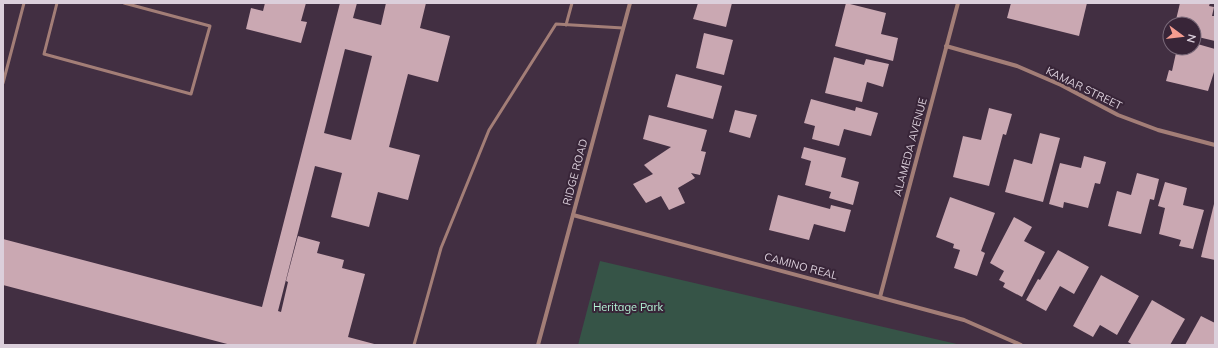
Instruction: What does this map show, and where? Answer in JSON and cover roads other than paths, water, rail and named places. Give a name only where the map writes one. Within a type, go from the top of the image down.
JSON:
[{"type":"street","name":"RIDGE ROAD","points":[[538,345],[630,3]]},
{"type":"street","name":"ALAMEDA AVENUE","points":[[880,297],[958,3]]},
{"type":"street","name":"KAMAR STREET","points":[[946,46],[1018,66],[1061,84],[1118,115],[1158,130],[1215,145]]},
{"type":"street","name":"CAMINO REAL","points":[[573,215],[964,320],[1021,345]]},
{"type":"lane","points":[[3,83],[24,3]]},
{"type":"lane","points":[[57,3],[44,54],[191,94],[210,26],[124,3]]},
{"type":"lane","points":[[566,25],[572,3]]},
{"type":"lane","points":[[414,345],[441,248],[489,130],[556,24],[623,28]]},
{"type":"park label","name":"Heritage Park","points":[[628,307]]}]
